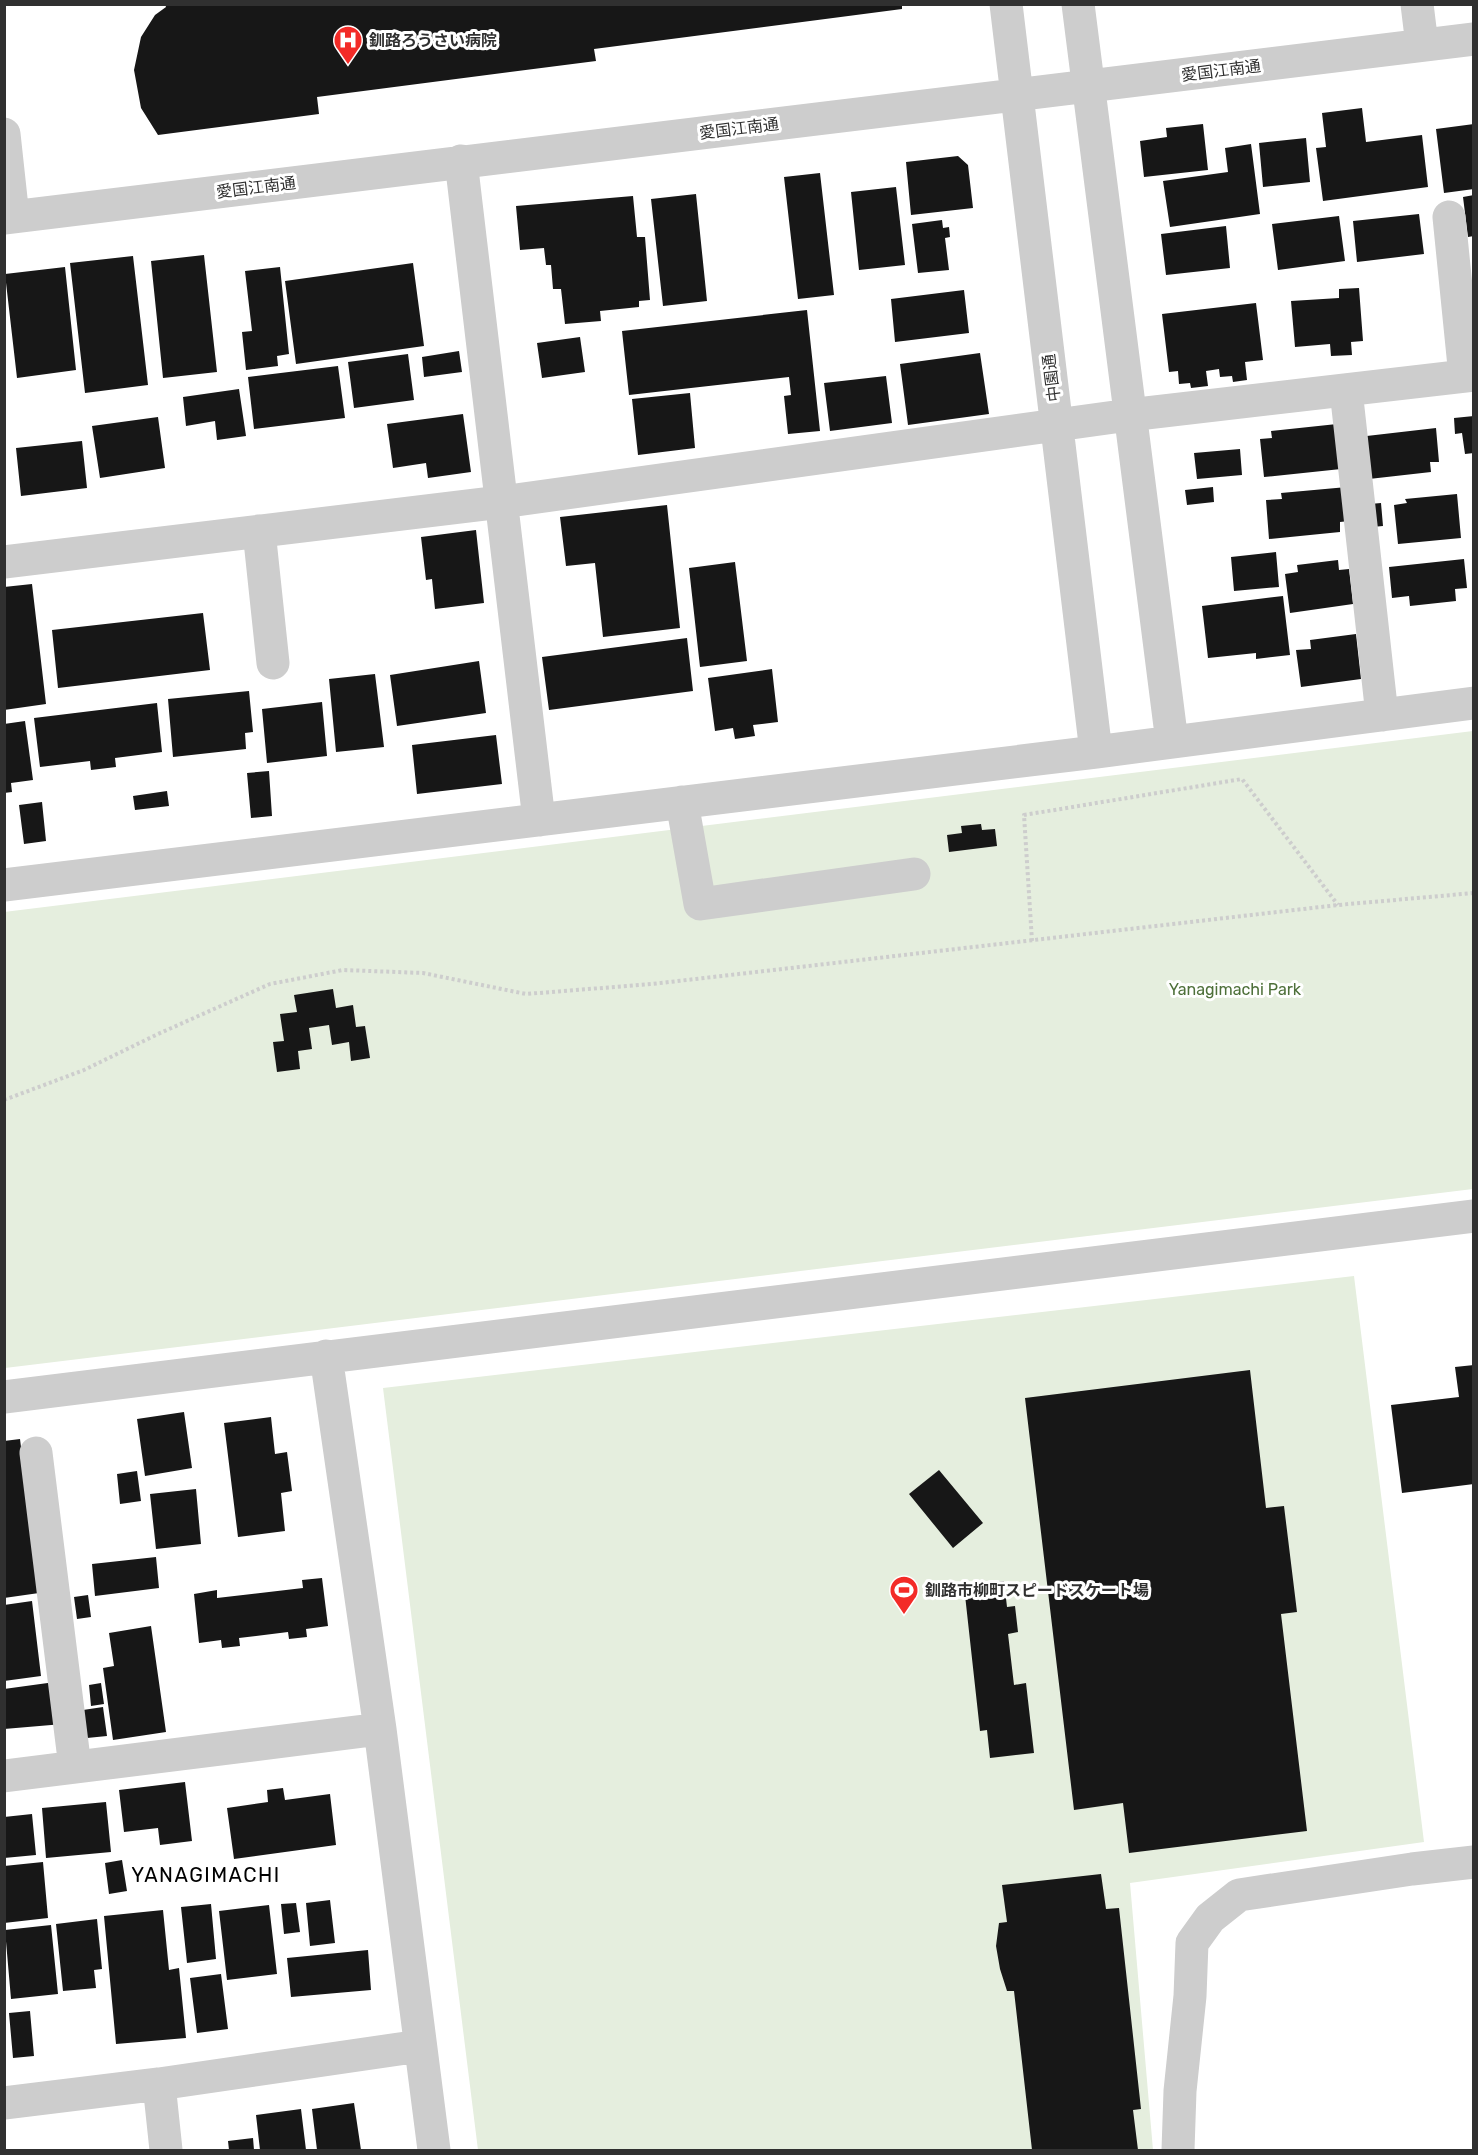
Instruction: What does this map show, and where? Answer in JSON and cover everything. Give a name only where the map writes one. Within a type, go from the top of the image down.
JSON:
[{"type":"street","name":"中園通","points":[[1006,4],[1096,752]]},
{"type":"street","points":[[1078,4],[1129,415],[1173,742]]},
{"type":"street","points":[[1417,4],[1422,45]]},
{"type":"street","name":"愛国江南通","points":[[9,218],[1473,39]]},
{"type":"street","points":[[4,134],[9,218]]},
{"type":"street","points":[[461,161],[539,820]]},
{"type":"street","points":[[4,562],[501,502],[1129,415],[1469,376],[1449,217]]},
{"type":"street","points":[[1346,390],[1382,715]]},
{"type":"street","points":[[259,531],[273,663]]},
{"type":"street","points":[[4,885],[1473,704]]},
{"type":"street","points":[[682,802],[700,904],[914,874]]},
{"type":"street","points":[[4,1397],[1473,1216]]},
{"type":"street","points":[[326,1356],[380,1729],[434,2151]]},
{"type":"street","points":[[36,1454],[75,1767]]},
{"type":"street","points":[[4,1776],[380,1729]]},
{"type":"street","points":[[1178,2151],[1180,2091],[1190,1996],[1192,1943],[1210,1918],[1239,1895],[1473,1862]]},
{"type":"street","points":[[4,2103],[159,2084],[420,2046]]},
{"type":"street","points":[[159,2084],[166,2151]]},
{"type":"path","points":[[1032,940],[1024,815],[1242,779],[1338,905]]},
{"type":"path","points":[[4,1100],[84,1070],[270,984],[343,970],[423,973],[526,994],[652,984],[1338,905],[1473,893]]},
{"type":"green space","name":"Yanagimachi Park","points":[[1473,731],[1473,1189],[5,1368],[4,912]]},
{"type":"green space","name":"釧路市柳町スピードスケート場","points":[[1354,1276],[1424,1842],[1130,1883],[1153,2150],[478,2150],[383,1388]]},
{"type":"building","name":"釧路ろうさい病院","points":[[165,4],[902,4],[902,9],[594,49],[596,61],[317,97],[319,114],[158,135],[141,108],[134,70],[141,37],[155,15],[166,7]]},
{"type":"building","points":[[1362,108],[1366,142],[1422,135],[1428,187],[1323,201],[1316,148],[1326,147],[1322,113]]},
{"type":"building","points":[[1203,124],[1208,170],[1144,177],[1140,141],[1167,137],[1166,128]]},
{"type":"building","points":[[1474,124],[1474,189],[1444,193],[1436,129]]},
{"type":"building","points":[[1306,138],[1310,182],[1263,187],[1259,143]]},
{"type":"building","points":[[1251,144],[1260,214],[1170,227],[1163,181],[1228,172],[1225,148]]},
{"type":"building","points":[[958,156],[968,165],[973,208],[911,215],[906,162]]},
{"type":"building","points":[[820,173],[834,295],[798,299],[784,177]]},
{"type":"building","points":[[896,187],[905,265],[859,270],[851,192]]},
{"type":"building","points":[[696,194],[707,301],[663,306],[651,199]]},
{"type":"building","points":[[1474,195],[1474,236],[1468,237],[1463,197]]},
{"type":"building","points":[[633,196],[637,237],[645,237],[650,300],[639,301],[639,307],[600,311],[601,321],[565,324],[561,289],[553,289],[551,265],[546,265],[544,248],[520,250],[516,206]]},
{"type":"building","points":[[1419,214],[1424,254],[1357,262],[1353,221]]},
{"type":"building","points":[[1339,216],[1345,261],[1278,270],[1272,224]]},
{"type":"building","points":[[942,220],[943,228],[949,227],[950,237],[945,238],[949,270],[918,273],[912,224]]},
{"type":"building","points":[[1226,226],[1230,268],[1166,275],[1161,234]]},
{"type":"building","points":[[204,255],[217,372],[163,378],[151,261]]},
{"type":"building","points":[[133,256],[148,385],[85,393],[70,263]]},
{"type":"building","points":[[413,263],[424,346],[296,364],[285,281]]},
{"type":"building","points":[[65,267],[76,370],[17,378],[5,274]]},
{"type":"building","points":[[280,267],[289,354],[277,356],[278,366],[246,370],[242,332],[252,331],[245,271]]},
{"type":"building","points":[[1359,288],[1363,341],[1351,342],[1352,355],[1331,356],[1330,344],[1295,347],[1291,301],[1339,298],[1339,289]]},
{"type":"building","points":[[964,290],[969,333],[895,342],[891,299]]},
{"type":"building","points":[[1256,303],[1263,360],[1245,362],[1247,380],[1233,382],[1232,376],[1220,377],[1219,369],[1206,371],[1208,386],[1191,388],[1190,383],[1179,384],[1178,371],[1169,372],[1162,314]]},
{"type":"building","points":[[807,310],[820,431],[788,434],[784,396],[791,395],[789,377],[629,395],[622,331]]},
{"type":"building","points":[[580,337],[585,372],[542,378],[537,343]]},
{"type":"building","points":[[459,351],[462,372],[424,377],[422,357]]},
{"type":"building","points":[[980,353],[989,414],[908,425],[900,364]]},
{"type":"building","points":[[408,354],[414,400],[354,408],[348,362]]},
{"type":"building","points":[[338,366],[345,418],[254,429],[248,377]]},
{"type":"building","points":[[886,376],[892,423],[830,431],[824,383]]},
{"type":"building","points":[[239,389],[246,436],[217,440],[215,421],[186,426],[183,397]]},
{"type":"building","points":[[690,393],[695,448],[638,455],[632,399]]},
{"type":"building","points":[[463,414],[471,472],[428,478],[426,463],[393,468],[387,424]]},
{"type":"building","points":[[1474,416],[1474,453],[1465,454],[1462,433],[1455,434],[1454,418]]},
{"type":"building","points":[[158,417],[165,468],[100,478],[92,426]]},
{"type":"building","points":[[1337,424],[1341,469],[1264,477],[1260,439],[1272,438],[1271,431]]},
{"type":"building","points":[[1436,428],[1439,462],[1430,462],[1431,472],[1369,479],[1358,437]]},
{"type":"building","points":[[82,441],[87,488],[21,496],[16,448]]},
{"type":"building","points":[[1240,449],[1242,475],[1197,479],[1194,453]]},
{"type":"building","points":[[1213,487],[1214,502],[1187,505],[1185,490]]},
{"type":"building","points":[[1347,487],[1349,521],[1340,522],[1340,532],[1269,539],[1266,500],[1282,499],[1281,493]]},
{"type":"building","points":[[1457,494],[1461,538],[1398,544],[1394,505],[1407,503],[1405,499]]},
{"type":"building","points":[[1381,503],[1383,526],[1372,527],[1370,504]]},
{"type":"building","points":[[667,505],[680,628],[603,637],[595,563],[566,566],[560,517]]},
{"type":"building","points":[[476,530],[484,603],[435,609],[432,579],[426,580],[421,537]]},
{"type":"building","points":[[1276,552],[1279,587],[1234,591],[1231,557]]},
{"type":"building","points":[[1464,559],[1467,588],[1455,589],[1456,601],[1410,606],[1409,596],[1392,598],[1389,567]]},
{"type":"building","points":[[1338,560],[1339,570],[1349,569],[1353,604],[1290,613],[1285,574],[1298,572],[1297,565]]},
{"type":"building","points":[[735,562],[747,661],[700,667],[689,568]]},
{"type":"building","points":[[32,584],[46,704],[4,710],[4,587]]},
{"type":"building","points":[[1283,596],[1290,655],[1256,659],[1256,653],[1208,658],[1202,606]]},
{"type":"building","points":[[203,613],[210,670],[58,688],[52,630]]},
{"type":"building","points":[[1356,634],[1361,679],[1301,687],[1296,650],[1311,649],[1310,640]]},
{"type":"building","points":[[687,638],[693,691],[549,710],[542,657]]},
{"type":"building","points":[[479,661],[486,713],[397,726],[390,675]]},
{"type":"building","points":[[772,669],[778,722],[753,725],[755,736],[735,739],[733,728],[715,731],[708,678]]},
{"type":"building","points":[[375,674],[384,747],[336,752],[329,679]]},
{"type":"building","points":[[249,691],[253,732],[245,733],[246,749],[173,757],[168,699]]},
{"type":"building","points":[[322,702],[327,756],[267,763],[262,709]]},
{"type":"building","points":[[157,703],[162,752],[115,758],[116,767],[91,770],[90,761],[40,767],[34,718]]},
{"type":"building","points":[[25,721],[33,780],[11,783],[12,792],[4,793],[4,724]]},
{"type":"building","points":[[496,735],[502,784],[417,794],[412,745]]},
{"type":"building","points":[[269,771],[272,816],[251,818],[247,773]]},
{"type":"building","points":[[167,791],[169,806],[135,810],[133,796]]},
{"type":"building","points":[[42,802],[46,841],[24,844],[19,805]]},
{"type":"building","points":[[981,824],[982,830],[995,829],[997,846],[949,852],[947,835],[962,833],[961,826]]},
{"type":"building","points":[[333,989],[336,1008],[353,1005],[356,1027],[365,1026],[370,1058],[351,1061],[349,1042],[332,1045],[329,1025],[309,1028],[312,1049],[298,1051],[300,1069],[277,1072],[273,1042],[284,1041],[280,1014],[297,1012],[294,995]]},
{"type":"building","points":[[1474,1365],[1474,1484],[1402,1493],[1391,1405],[1459,1397],[1455,1367]]},
{"type":"building","points":[[1250,1370],[1266,1508],[1284,1506],[1297,1612],[1281,1614],[1307,1831],[1129,1853],[1123,1803],[1074,1810],[1025,1398]]},
{"type":"building","points":[[184,1412],[192,1468],[145,1476],[137,1419]]},
{"type":"building","points":[[271,1417],[275,1454],[287,1452],[292,1491],[281,1493],[285,1531],[238,1537],[224,1423]]},
{"type":"building","points":[[20,1439],[39,1593],[4,1598],[4,1441]]},
{"type":"building","points":[[939,1470],[983,1523],[953,1548],[909,1494]]},
{"type":"building","points":[[137,1471],[141,1501],[120,1504],[117,1474]]},
{"type":"building","points":[[196,1489],[201,1544],[156,1549],[150,1494]]},
{"type":"building","points":[[156,1557],[159,1588],[95,1596],[92,1564]]},
{"type":"building","points":[[322,1578],[328,1626],[306,1629],[307,1637],[289,1639],[288,1632],[239,1638],[240,1646],[222,1648],[221,1640],[199,1643],[194,1594],[217,1590],[217,1598],[303,1588],[302,1580]]},
{"type":"building","points":[[1004,1581],[1007,1607],[1015,1606],[1018,1632],[1008,1634],[1014,1685],[1026,1683],[1034,1753],[990,1758],[987,1730],[980,1731],[964,1586]]},
{"type":"building","points":[[88,1595],[91,1617],[77,1619],[74,1597]]},
{"type":"building","points":[[32,1601],[41,1676],[4,1681],[4,1605]]},
{"type":"building","points":[[151,1626],[166,1732],[113,1740],[103,1668],[114,1666],[109,1633]]},
{"type":"building","points":[[55,1682],[63,1724],[4,1729],[4,1689]]},
{"type":"building","points":[[101,1683],[104,1704],[91,1706],[89,1685]]},
{"type":"building","points":[[103,1707],[107,1736],[87,1738],[83,1710]]},
{"type":"building","points":[[185,1782],[192,1841],[160,1845],[158,1828],[124,1832],[119,1790]]},
{"type":"building","points":[[283,1788],[285,1800],[330,1794],[336,1845],[234,1859],[227,1808],[268,1802],[267,1790]]},
{"type":"building","points":[[106,1802],[111,1852],[46,1858],[42,1808]]},
{"type":"building","points":[[32,1814],[36,1855],[4,1858],[4,1817]]},
{"type":"building","points":[[122,1860],[127,1891],[109,1894],[105,1863]]},
{"type":"building","points":[[43,1862],[48,1918],[4,1923],[4,1866]]},
{"type":"building","points":[[1101,1874],[1106,1909],[1119,1908],[1141,2109],[1133,2110],[1138,2150],[1032,2150],[1014,1991],[1007,1991],[996,1946],[999,1923],[1007,1922],[1002,1885]]},
{"type":"building","points":[[330,1900],[335,1943],[310,1946],[306,1903]]},
{"type":"building","points":[[296,1903],[300,1932],[284,1934],[281,1904]]},
{"type":"building","points":[[211,1904],[216,1959],[187,1963],[181,1907]]},
{"type":"building","points":[[269,1905],[277,1974],[227,1980],[219,1911]]},
{"type":"building","points":[[163,1910],[169,1970],[179,1968],[186,2038],[116,2044],[104,1916]]},
{"type":"building","points":[[97,1919],[102,1969],[94,1970],[96,1988],[63,1991],[56,1924]]},
{"type":"building","points":[[51,1925],[58,1994],[11,1999],[5,1930]]},
{"type":"building","points":[[368,1950],[371,1990],[291,1997],[287,1958]]},
{"type":"building","points":[[221,1974],[228,2029],[197,2033],[190,1978]]},
{"type":"building","points":[[30,2011],[34,2056],[13,2058],[9,2013]]},
{"type":"building","points":[[354,2103],[361,2150],[317,2150],[312,2109]]},
{"type":"building","points":[[301,2109],[306,2150],[260,2150],[256,2115]]},
{"type":"building","points":[[253,2138],[254,2150],[229,2150],[228,2141]]},
{"type":"place","name":"釧路ろうさい病院","points":[[348,66]]},
{"type":"place","name":"釧路市柳町スピードスケート場","points":[[904,1616]]},
{"type":"district","name":"YANAGIMACHI","points":[[206,1875]]}]
